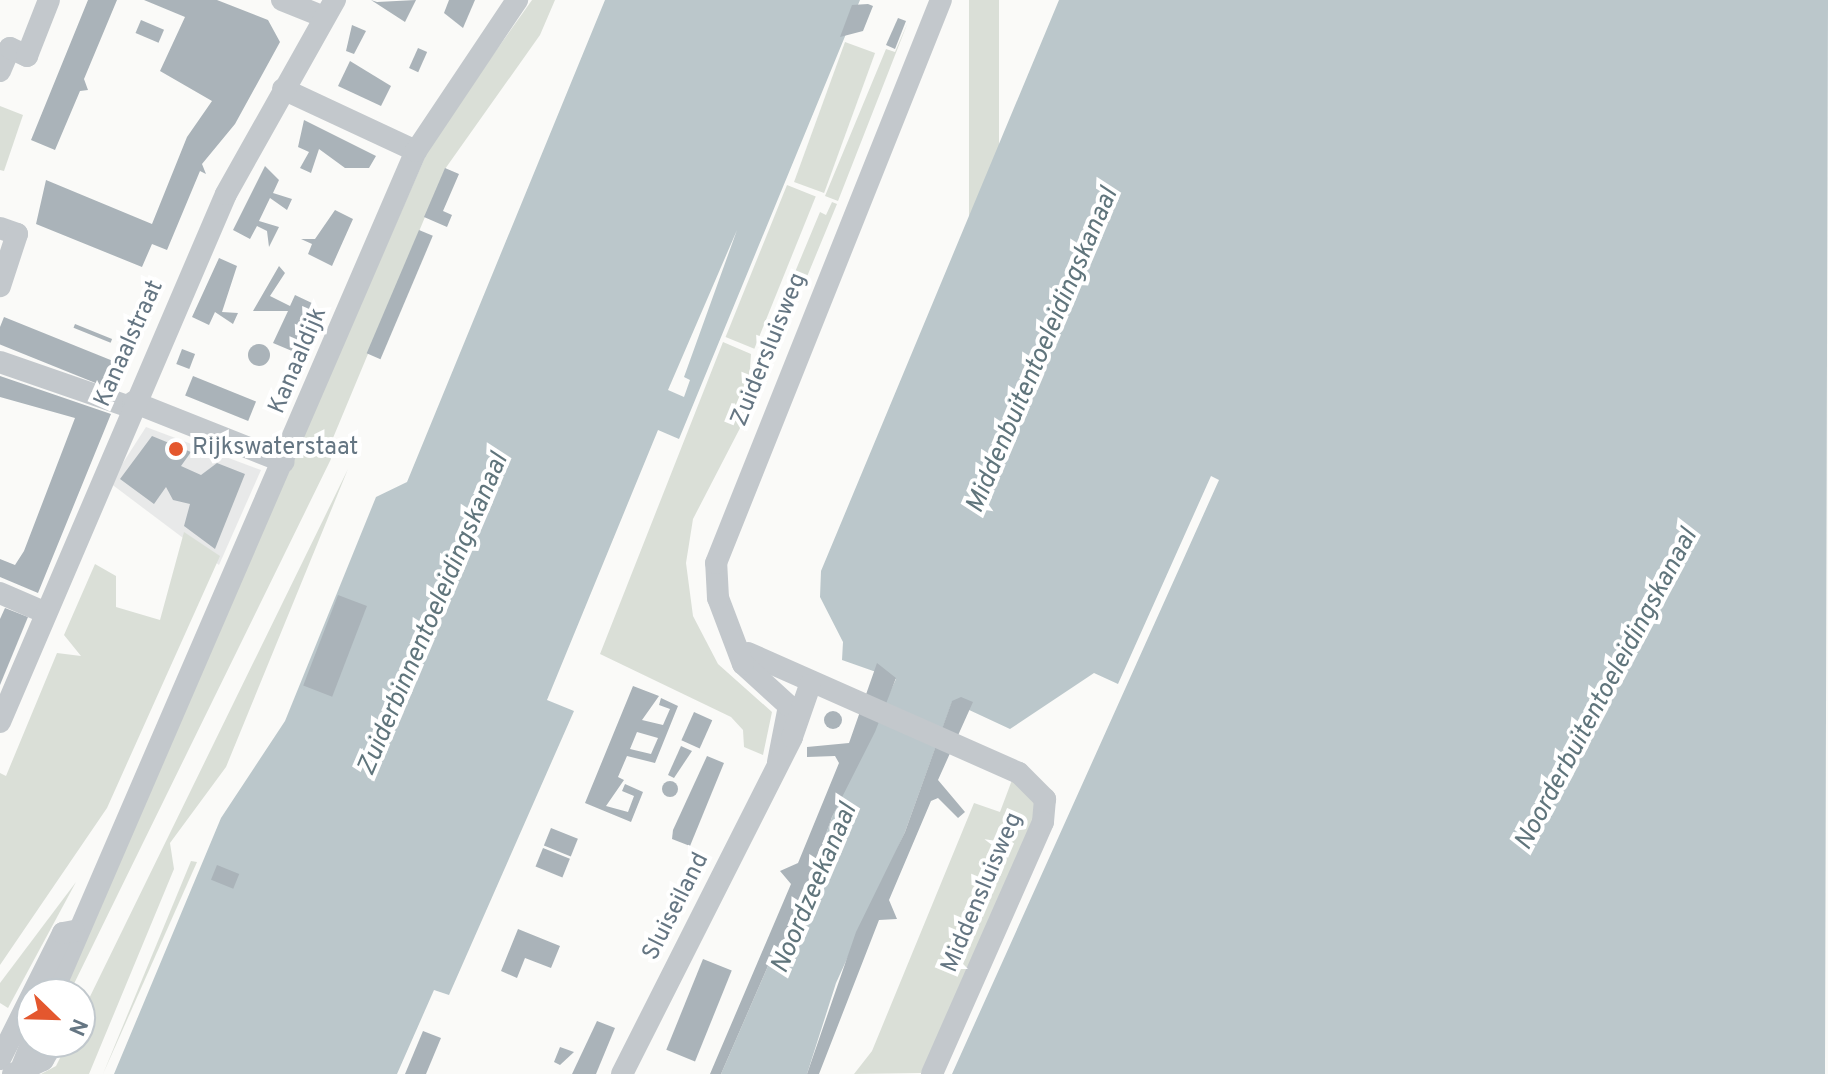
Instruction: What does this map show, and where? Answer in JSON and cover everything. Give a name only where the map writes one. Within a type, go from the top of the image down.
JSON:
[{"type":"street","points":[[0,71],[10,48],[27,56],[49,0]]},
{"type":"street","points":[[282,0],[330,9]]},
{"type":"street","name":"Kanaaldijk","points":[[58,978],[74,931],[284,462],[416,151],[517,0]]},
{"type":"street","name":"Zuidersluisweg","points":[[734,643],[718,598],[724,529],[941,0]]},
{"type":"street","name":"Kanaalstraat","points":[[0,722],[131,405],[283,89],[330,9]]},
{"type":"street","points":[[283,89],[416,151]]},
{"type":"street","points":[[0,228],[17,234],[0,286]]},
{"type":"street","points":[[0,362],[131,405],[284,462]]},
{"type":"street","points":[[0,593],[44,612]]},
{"type":"street","points":[[734,643],[806,683],[785,699],[743,664],[734,643]]},
{"type":"street","name":"Middensluisweg","points":[[806,683],[966,749],[1033,781],[1047,810],[932,1074]]},
{"type":"street","name":"Sluiseiland","points":[[622,1074],[778,762],[806,683]]},
{"type":"street","name":"Sluiseiland","points":[[778,762],[789,726],[785,699]]},
{"type":"street","name":"Kanaaldijk","points":[[1,1055],[63,933],[74,931]]},
{"type":"street","points":[[1,1055],[17,1073],[44,1058]]},
{"type":"shaded area","points":[[532,0],[555,0],[540,35],[445,169],[328,450],[331,459],[77,978],[66,978],[433,139]]},
{"type":"shaded area","points":[[969,0],[999,0],[999,481],[969,481]]},
{"type":"shaded area","points":[[908,22],[838,201],[825,196],[886,49],[895,52]]},
{"type":"shaded area","points":[[845,42],[875,53],[824,193],[794,182]]},
{"type":"shaded area","points":[[0,106],[23,115],[4,171],[0,170]]},
{"type":"shaded area","points":[[787,185],[816,197],[754,349],[726,337]]},
{"type":"shaded area","points":[[832,202],[837,204],[792,313],[780,308],[820,212],[826,215]]},
{"type":"shaded area","points":[[723,342],[751,354],[750,368],[766,378],[693,519],[686,563],[693,616],[718,664],[772,712],[763,755],[744,747],[743,730],[731,717],[600,654]]},
{"type":"shaded area","points":[[146,427],[261,470],[219,565],[110,483]]},
{"type":"shaded area","points":[[348,469],[226,767],[170,843],[174,869],[96,1057],[96,984]]},
{"type":"shaded area","points":[[184,532],[220,556],[107,808],[0,965],[0,773],[6,776],[57,653],[81,656],[64,635],[95,564],[116,576],[116,607],[160,620]]},
{"type":"shaded area","points":[[1012,780],[1031,793],[1036,809],[1023,852],[921,1073],[854,1074],[872,1051],[974,803],[1000,812]]},
{"type":"shaded area","points":[[191,861],[197,862],[103,1074]]},
{"type":"shaded area","points":[[76,882],[24,978],[16,978],[16,993],[8,1008],[0,1003],[0,983]]},
{"type":"shaded area","points":[[60,1058],[96,1058],[89,1074],[41,1074],[56,1066]]},
{"type":"water","name":"Zuiderbinnentoeleidingskanaal","points":[[605,0],[860,0],[679,439],[658,430],[547,700],[574,711],[449,995],[434,990],[397,1074],[114,1074],[221,818],[285,721],[376,497],[407,482]]},
{"type":"water","points":[[1059,0],[1828,0],[1825,1074],[952,1074],[1219,480],[1211,476],[1118,684],[1094,673],[1010,729],[952,702],[905,832],[836,983],[807,1074],[721,1074],[771,959],[781,960],[832,817],[896,679],[842,660],[843,642],[820,597],[821,571]]},
{"type":"pier","points":[[737,230],[684,377],[690,380],[684,397],[668,390]]},
{"type":"building","points":[[88,0],[117,0],[84,79],[88,90],[80,91],[55,150],[31,140]]},
{"type":"building","points":[[144,0],[217,0],[268,20],[280,42],[235,124],[202,164],[206,174],[200,171],[167,250],[152,244],[142,267],[36,224],[46,180],[152,224],[187,137],[212,101],[160,71],[185,17]]},
{"type":"building","points":[[371,0],[377,2],[416,0],[405,22]]},
{"type":"building","points":[[449,0],[475,0],[463,28],[444,13]]},
{"type":"building","points":[[852,5],[873,6],[863,31],[840,37]]},
{"type":"building","points":[[898,18],[906,21],[895,49],[886,45]]},
{"type":"building","points":[[141,20],[164,30],[159,43],[136,33]]},
{"type":"building","points":[[352,25],[366,31],[354,54],[346,51]]},
{"type":"building","points":[[418,48],[427,52],[418,72],[409,68]]},
{"type":"building","points":[[350,61],[391,86],[381,106],[338,86]]},
{"type":"building","points":[[304,120],[376,156],[369,168],[345,168],[319,149],[311,173],[300,168],[309,152],[298,147]]},
{"type":"building","points":[[265,166],[279,180],[273,193],[292,199],[287,210],[270,198],[259,221],[279,227],[269,247],[267,231],[257,226],[250,239],[233,230]]},
{"type":"building","points":[[445,168],[459,174],[443,211],[452,215],[447,227],[424,217]]},
{"type":"building","points":[[335,210],[353,219],[332,266],[308,254],[312,244],[301,239],[315,239]]},
{"type":"building","points":[[419,230],[433,236],[380,359],[367,353]]},
{"type":"building","points":[[219,258],[237,266],[222,312],[238,313],[233,324],[215,312],[209,325],[192,317]]},
{"type":"building","points":[[279,266],[285,273],[270,296],[290,306],[295,295],[314,304],[292,351],[273,343],[288,311],[253,311]]},
{"type":"building","points":[[4,317],[120,364],[110,389],[0,345],[0,327]]},
{"type":"building","points":[[75,324],[112,339],[111,343],[74,328]]},
{"type":"building","points":[[259,344],[267,347],[270,355],[267,363],[259,366],[251,363],[248,355],[251,347]]},
{"type":"building","points":[[182,349],[195,354],[189,369],[176,364]]},
{"type":"building","points":[[0,376],[111,414],[38,593],[0,577],[0,559],[15,565],[24,551],[75,418],[0,397]]},
{"type":"building","points":[[193,376],[256,401],[248,421],[185,395]]},
{"type":"building","points":[[152,436],[191,452],[181,466],[201,475],[217,463],[245,474],[215,549],[184,526],[190,504],[173,500],[166,487],[154,504],[120,479]]},
{"type":"building","points":[[338,595],[367,606],[332,697],[303,686]]},
{"type":"building","points":[[5,608],[28,617],[0,685],[0,619]]},
{"type":"building","points":[[877,663],[896,678],[875,732],[832,817],[781,960],[771,959],[721,1074],[710,1074],[791,884],[780,871],[798,863],[839,763],[835,756],[807,757],[807,747],[849,743]]},
{"type":"building","points":[[633,686],[659,696],[642,720],[663,725],[670,709],[659,705],[661,698],[678,706],[655,763],[627,756],[618,777],[624,780],[606,806],[628,812],[634,796],[622,791],[625,784],[643,792],[631,822],[585,803]],"holes":[[[637,732],[658,738],[651,754],[630,749]]]},
{"type":"building","points":[[961,697],[973,702],[938,780],[965,812],[958,818],[938,798],[931,801],[889,900],[897,919],[879,920],[819,1074],[807,1074],[856,932],[905,832],[952,701]]},
{"type":"building","points":[[829,711],[837,711],[842,720],[840,727],[829,729],[824,724],[824,716]]},
{"type":"building","points":[[694,712],[712,720],[700,748],[681,740]]},
{"type":"building","points":[[681,746],[692,751],[674,778],[668,775]]},
{"type":"building","points":[[707,756],[724,763],[690,846],[672,839],[673,830]]},
{"type":"building","points":[[670,781],[676,783],[676,795],[670,797],[664,795],[662,789],[664,783]]},
{"type":"building","points":[[551,828],[578,839],[571,856],[544,846]]},
{"type":"building","points":[[543,848],[570,859],[562,877],[536,867]]},
{"type":"building","points":[[217,865],[239,874],[233,889],[211,880]]},
{"type":"building","points":[[518,929],[560,946],[551,968],[525,958],[517,978],[501,971]]},
{"type":"building","points":[[703,959],[732,971],[695,1061],[666,1050]]},
{"type":"building","points":[[597,1021],[615,1028],[596,1074],[572,1074]]},
{"type":"building","points":[[423,1031],[441,1038],[426,1074],[405,1074]]},
{"type":"building","points":[[560,1047],[574,1052],[560,1065],[554,1062]]},
{"type":"place","name":"Rijkswaterstaat","points":[[176,449]]},
{"type":"water label","name":"Middenbuitentoeleidingskanaal","points":[[1043,351]]},
{"type":"water label","name":"Noorderbuitentoeleidingskanaal","points":[[1607,690]]},
{"type":"water label","name":"Noordzeekanaal","points":[[815,889]]}]
